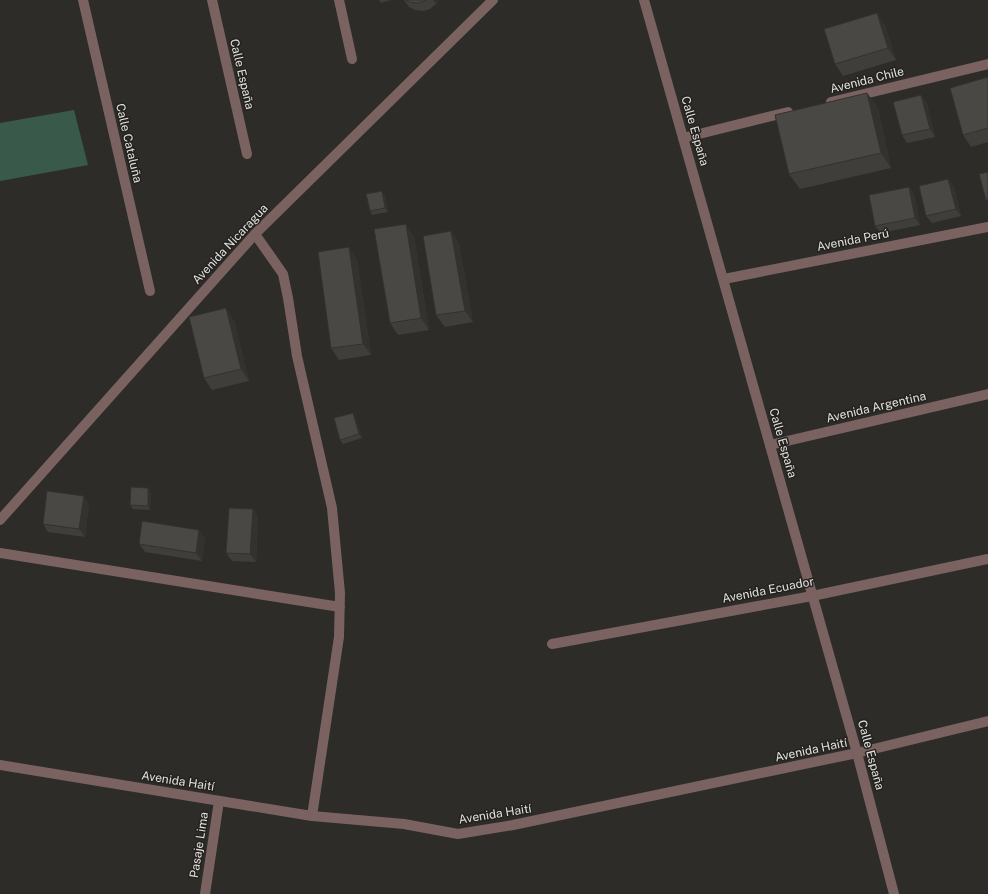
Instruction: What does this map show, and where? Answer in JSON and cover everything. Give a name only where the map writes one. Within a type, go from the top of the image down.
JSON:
[{"type":"street","name":"Calle Cataluña","points":[[83,0],[150,291]]},
{"type":"street","name":"Calle España","points":[[212,0],[247,154]]},
{"type":"street","points":[[339,0],[352,59]]},
{"type":"street","name":"Avenida Nicaragua","points":[[0,520],[255,234],[493,0]]},
{"type":"street","name":"Calle España","points":[[644,0],[857,753],[894,894]]},
{"type":"street","name":"Avenida Chile","points":[[820,105],[988,64]]},
{"type":"street","points":[[683,138],[797,110]]},
{"type":"street","name":"Avenida Perú","points":[[724,279],[988,227]]},
{"type":"street","points":[[255,234],[283,274],[297,356],[332,508],[340,593],[339,637],[312,816]]},
{"type":"street","name":"Avenida Argentina","points":[[770,445],[988,394]]},
{"type":"street","points":[[0,553],[340,607]]},
{"type":"street","name":"Avenida Ecuador","points":[[552,644],[812,596],[988,559]]},
{"type":"street","name":"Avenida Haití","points":[[0,765],[312,816],[404,824],[458,834],[513,825],[857,753],[988,721]]},
{"type":"street","name":"Pasaje Lima","points":[[205,894],[219,801]]},
{"type":"green space","points":[[74,110],[88,165],[0,181],[0,123]]},
{"type":"building","points":[[406,0],[426,0],[417,3]]},
{"type":"building","points":[[877,13],[888,48],[835,64],[824,29]]},
{"type":"building","points":[[988,77],[988,128],[963,135],[950,88]]},
{"type":"building","points":[[867,93],[881,153],[789,174],[775,115]]},
{"type":"building","points":[[921,95],[930,129],[902,135],[893,102]]},
{"type":"building","points":[[988,172],[988,200],[986,200],[979,174]]},
{"type":"building","points":[[948,179],[956,209],[926,216],[919,186]]},
{"type":"building","points":[[909,187],[915,218],[875,226],[869,195]]},
{"type":"building","points":[[382,191],[385,208],[370,211],[366,194]]},
{"type":"building","points":[[406,224],[421,318],[390,323],[374,229]]},
{"type":"building","points":[[451,231],[465,311],[436,315],[423,236]]},
{"type":"building","points":[[349,247],[363,344],[331,348],[318,252]]},
{"type":"building","points":[[226,308],[241,369],[204,378],[189,317]]},
{"type":"building","points":[[353,413],[359,434],[340,440],[334,418]]},
{"type":"building","points":[[131,487],[148,488],[148,506],[130,505]]},
{"type":"building","points":[[47,491],[84,496],[79,529],[43,524]]},
{"type":"building","points":[[229,508],[253,509],[250,554],[226,553]]},
{"type":"building","points":[[142,521],[199,530],[196,553],[139,544]]}]
